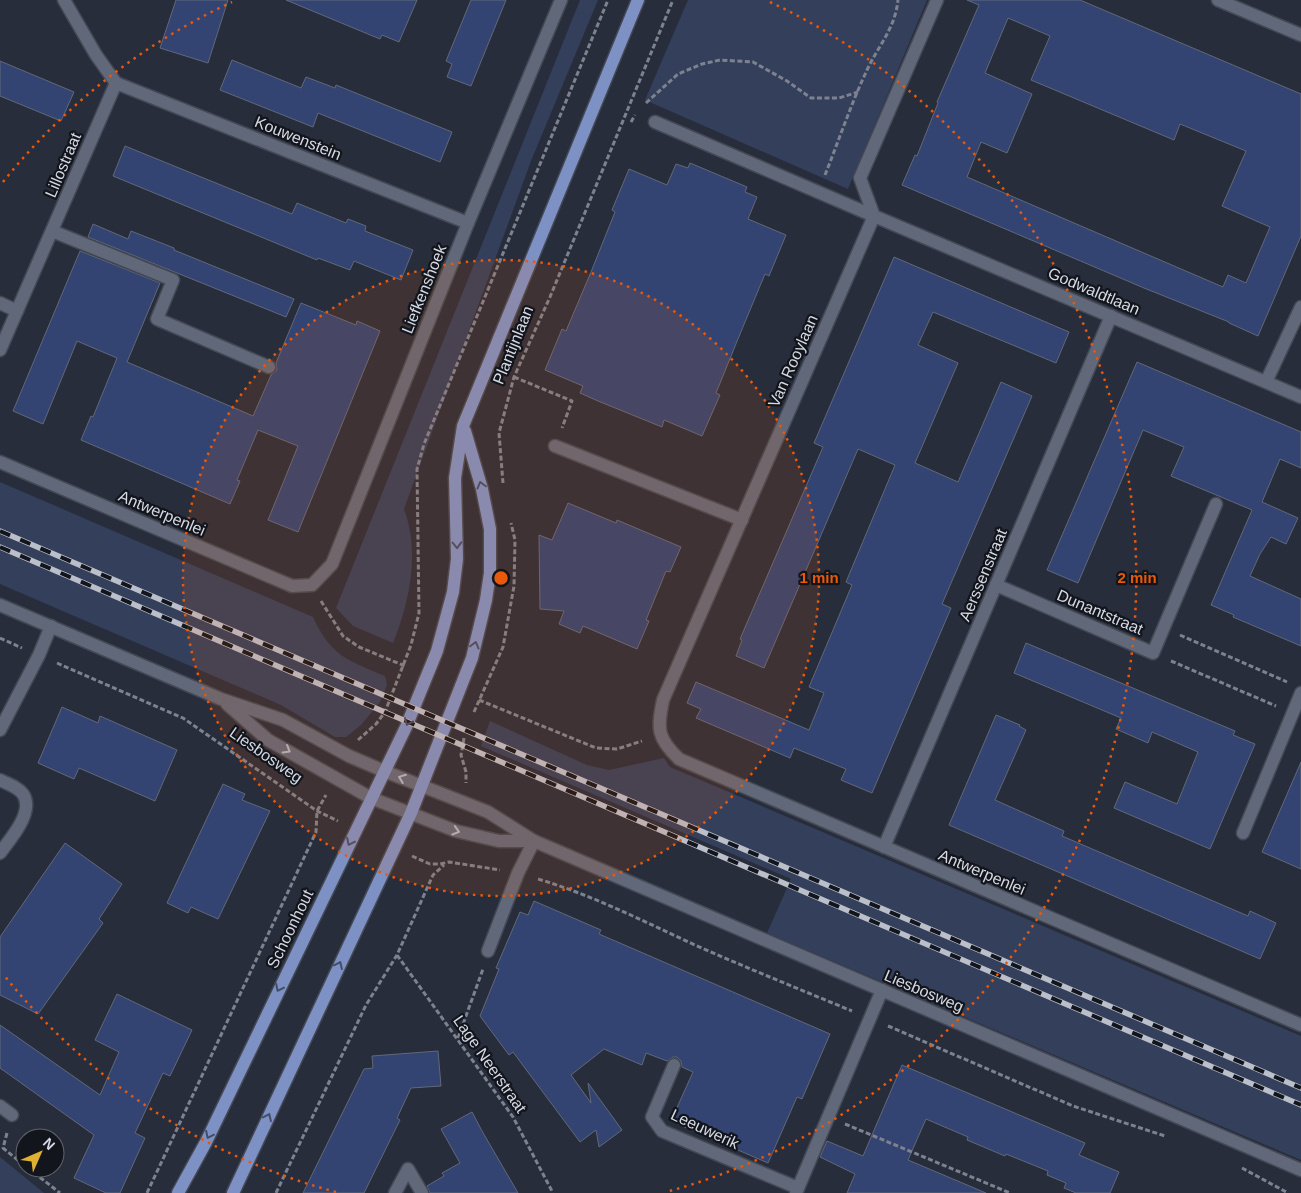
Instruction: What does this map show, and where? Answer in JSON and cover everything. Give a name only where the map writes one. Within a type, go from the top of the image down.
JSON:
[{"type":"main road","name":"Plantijnlaan","points":[[426,677],[437,651],[454,583],[457,559],[455,478],[463,426],[638,0]]},
{"type":"main road","points":[[233,1193],[410,813],[472,658],[480,628],[490,573],[490,529],[482,489],[463,426]]},
{"type":"main road","name":"Schoonhout","points":[[178,1193],[206,1142],[408,722],[426,677]]},
{"type":"street","points":[[64,0],[96,55],[116,84]]},
{"type":"street","name":"Liefkenshoek","points":[[312,585],[332,564],[468,223],[561,0]]},
{"type":"street","points":[[874,216],[860,178],[937,0]]},
{"type":"street","points":[[1218,0],[1301,35]]},
{"type":"street","name":"Kouwenstein","points":[[116,84],[468,223]]},
{"type":"street","name":"Lillostraat","points":[[0,350],[116,84]]},
{"type":"street","points":[[655,122],[874,216]]},
{"type":"street","name":"Godwaldtlaan","points":[[874,216],[1301,397]]},
{"type":"street","name":"Van Rooylaan","points":[[660,736],[660,718],[664,700],[874,216]]},
{"type":"street","points":[[52,231],[173,280],[157,319],[269,367]]},
{"type":"street","points":[[0,303],[17,311]]},
{"type":"street","points":[[1266,382],[1301,306]]},
{"type":"street","name":"Aerssenstraat","points":[[884,848],[1111,316]]},
{"type":"street","points":[[555,446],[742,520]]},
{"type":"street","name":"Antwerpenlei","points":[[0,462],[292,586],[312,585]]},
{"type":"street","name":"Dunantstraat","points":[[996,586],[1152,653],[1216,504]]},
{"type":"street","name":"Liesbosweg","points":[[0,605],[221,699],[283,720],[349,756],[488,812],[534,841],[1301,1170]]},
{"type":"street","points":[[0,730],[39,655],[51,626]]},
{"type":"street","points":[[1243,833],[1293,713],[1297,689]]},
{"type":"street","name":"Liesbosweg","points":[[221,699],[268,740],[371,798],[456,831],[499,841],[534,841]]},
{"type":"street","name":"Antwerpenlei","points":[[660,736],[667,748],[679,759],[1301,1025]]},
{"type":"street","points":[[0,780],[16,787],[24,795],[26,806],[24,818],[0,853]]},
{"type":"street","points":[[488,951],[518,873],[534,841]]},
{"type":"street","name":"Leeuwerik","points":[[674,1065],[652,1117],[662,1131],[797,1190],[882,990]]},
{"type":"street","points":[[0,1106],[12,1115]]},
{"type":"street","points":[[396,1193],[408,1169],[422,1193]]},
{"type":"path","name":"Plantijnlaan","points":[[503,484],[499,434],[514,377],[550,297],[673,0]]},
{"type":"path","points":[[818,192],[868,69],[894,22],[898,0]]},
{"type":"path","points":[[645,104],[678,74],[702,64],[720,60],[753,62],[787,81],[811,98],[839,98],[858,92]]},
{"type":"path","points":[[630,122],[638,110]]},
{"type":"path","points":[[514,377],[572,401],[555,446]]},
{"type":"path","points":[[473,716],[503,647],[514,586],[515,540],[511,521]]},
{"type":"path","points":[[1163,628],[1297,689]]},
{"type":"path","name":"Liesbosweg","points":[[0,638],[183,718],[317,811],[356,829]]},
{"type":"path","points":[[1152,653],[1293,713]]},
{"type":"path","points":[[463,802],[466,777],[460,751],[466,730]]},
{"type":"path","name":"Schoonhout","points":[[147,1193],[312,841],[316,832],[317,811]]},
{"type":"path","points":[[276,1193],[366,1005],[397,955],[433,875],[440,867],[449,862],[456,831]]},
{"type":"path","points":[[394,848],[430,864],[449,862],[518,873],[563,886],[607,904],[695,945],[1073,1106],[1168,1136]]},
{"type":"path","points":[[458,1038],[488,951]]},
{"type":"path","name":"Lage Neerstraat","points":[[397,955],[513,1117],[553,1193]]},
{"type":"path","points":[[12,1115],[2,1148],[15,1158]]},
{"type":"path","points":[[828,1117],[1010,1193]]},
{"type":"path","points":[[1239,1166],[1288,1193]]},
{"type":"path","points":[[41,1178],[60,1193]]},
{"type":"shaded area","points":[[580,0],[598,0],[531,161],[404,509],[409,525],[411,542],[411,576],[404,610],[393,643],[353,626],[336,608]]},
{"type":"shaded area","points":[[688,0],[927,0],[848,189],[645,100]]},
{"type":"shaded area","points":[[0,482],[313,617],[334,649],[350,661],[385,676],[387,685],[380,702],[361,725],[346,737],[335,737],[281,705],[0,584]]},
{"type":"shaded area","points":[[490,721],[587,765],[609,770],[664,758],[670,767],[1301,1036],[1301,1160],[767,933],[791,879],[481,746]]},
{"type":"shaded area","points":[[0,1157],[15,1169],[15,1178],[26,1178],[44,1193],[0,1193]]},
{"type":"building","points":[[176,0],[228,0],[208,63],[160,48]]},
{"type":"building","points":[[286,0],[417,0],[399,42],[382,35],[380,39]]},
{"type":"building","points":[[471,0],[506,0],[471,86],[447,77],[452,64],[446,61]]},
{"type":"building","points":[[967,0],[1080,0],[1301,94],[1301,236],[1258,336],[1229,322],[902,185],[915,155],[917,156],[937,102],[979,5]],"holes":[[[1008,18],[1050,36],[1031,80],[1174,140],[1180,124],[1246,151],[1222,206],[1270,227],[1246,283],[1228,275],[1223,287],[967,177],[981,142],[1007,153],[1032,94],[985,73]]]},
{"type":"building","points":[[232,60],[301,88],[306,77],[335,88],[336,85],[452,132],[440,162],[318,113],[313,127],[220,90]]},
{"type":"building","points":[[0,61],[74,92],[61,121],[0,96]]},
{"type":"building","points":[[125,146],[292,214],[297,203],[346,223],[348,219],[366,226],[365,231],[413,250],[401,280],[354,261],[350,270],[318,258],[317,260],[113,176]]},
{"type":"building","points":[[690,163],[747,187],[745,192],[757,197],[748,219],[786,235],[769,276],[765,274],[716,393],[720,395],[702,436],[664,420],[662,427],[598,401],[580,393],[583,386],[545,370],[562,329],[566,331],[591,272],[615,212],[612,210],[629,169],[667,185],[676,164],[688,168]]},
{"type":"building","points":[[93,224],[128,239],[131,231],[294,299],[286,317],[88,237]]},
{"type":"building","points":[[80,251],[160,283],[127,362],[253,416],[271,375],[277,370],[276,363],[301,303],[356,325],[357,321],[380,331],[298,532],[268,520],[298,446],[258,430],[237,480],[240,481],[230,504],[81,440],[91,416],[93,417],[117,358],[77,341],[43,424],[13,411]]},
{"type":"building","points":[[894,257],[1069,332],[1056,363],[933,312],[918,345],[958,363],[915,463],[958,482],[1001,382],[1032,396],[942,604],[951,608],[872,793],[841,780],[846,769],[794,748],[790,758],[696,718],[701,709],[687,703],[696,682],[809,730],[824,693],[809,687],[852,585],[846,582],[895,465],[858,449],[764,668],[736,656],[742,640],[740,639],[823,447],[814,443]]},
{"type":"building","points":[[1137,362],[1301,432],[1301,468],[1280,459],[1262,502],[1298,518],[1286,544],[1271,537],[1260,554],[1250,576],[1301,599],[1301,646],[1233,617],[1234,615],[1211,605],[1252,510],[1171,476],[1184,447],[1143,430],[1078,583],[1047,570]]},
{"type":"building","points":[[568,503],[616,523],[617,520],[681,547],[670,572],[666,571],[646,620],[649,621],[637,649],[583,626],[580,633],[559,624],[564,611],[540,609],[539,535],[552,540]]},
{"type":"building","points":[[1026,643],[1235,731],[1233,735],[1255,744],[1210,849],[1114,808],[1125,782],[1177,804],[1198,752],[1152,732],[1148,743],[1116,729],[1121,718],[1014,673]]},
{"type":"building","points":[[62,707],[98,723],[100,716],[177,750],[155,801],[79,768],[74,779],[38,763]]},
{"type":"building","points":[[996,715],[1020,725],[1026,730],[995,800],[1064,831],[1062,836],[1248,916],[1250,911],[1276,923],[1260,959],[949,825]]},
{"type":"building","points":[[1301,762],[1301,869],[1262,852]]},
{"type":"building","points":[[223,784],[245,794],[242,800],[270,811],[218,919],[191,907],[188,913],[167,903]]},
{"type":"building","points":[[65,843],[122,884],[99,919],[103,923],[38,1014],[0,995],[0,937]]},
{"type":"building","points":[[534,901],[601,930],[599,934],[830,1034],[802,1099],[797,1097],[768,1163],[671,1121],[693,1072],[682,1067],[681,1061],[677,1057],[667,1061],[646,1053],[642,1065],[604,1049],[571,1075],[591,1103],[588,1083],[622,1130],[599,1147],[596,1130],[580,1142],[513,1052],[509,1055],[480,1016],[499,969],[496,968],[520,912],[528,915]]},
{"type":"building","points":[[117,994],[192,1030],[170,1076],[163,1073],[135,1133],[145,1138],[120,1193],[106,1193],[74,1178],[94,1135],[0,1068],[0,1025],[100,1095],[119,1052],[95,1040]]},
{"type":"building","points":[[438,1051],[441,1086],[411,1088],[397,1118],[400,1120],[364,1193],[303,1193],[364,1069],[373,1068],[372,1056]]},
{"type":"building","points":[[902,1065],[1085,1143],[1079,1155],[1119,1172],[1110,1193],[1076,1193],[1064,1188],[1066,1183],[1047,1175],[1048,1171],[967,1140],[968,1137],[926,1119],[908,1160],[986,1193],[847,1193],[855,1174],[820,1157],[827,1141],[863,1156]]},
{"type":"building","points":[[472,1112],[518,1193],[430,1193],[427,1186],[444,1176],[442,1173],[460,1163],[441,1129]]},
{"type":"railway","points":[[0,531],[1301,1088]]},
{"type":"railway","points":[[0,547],[1301,1105]]}]
